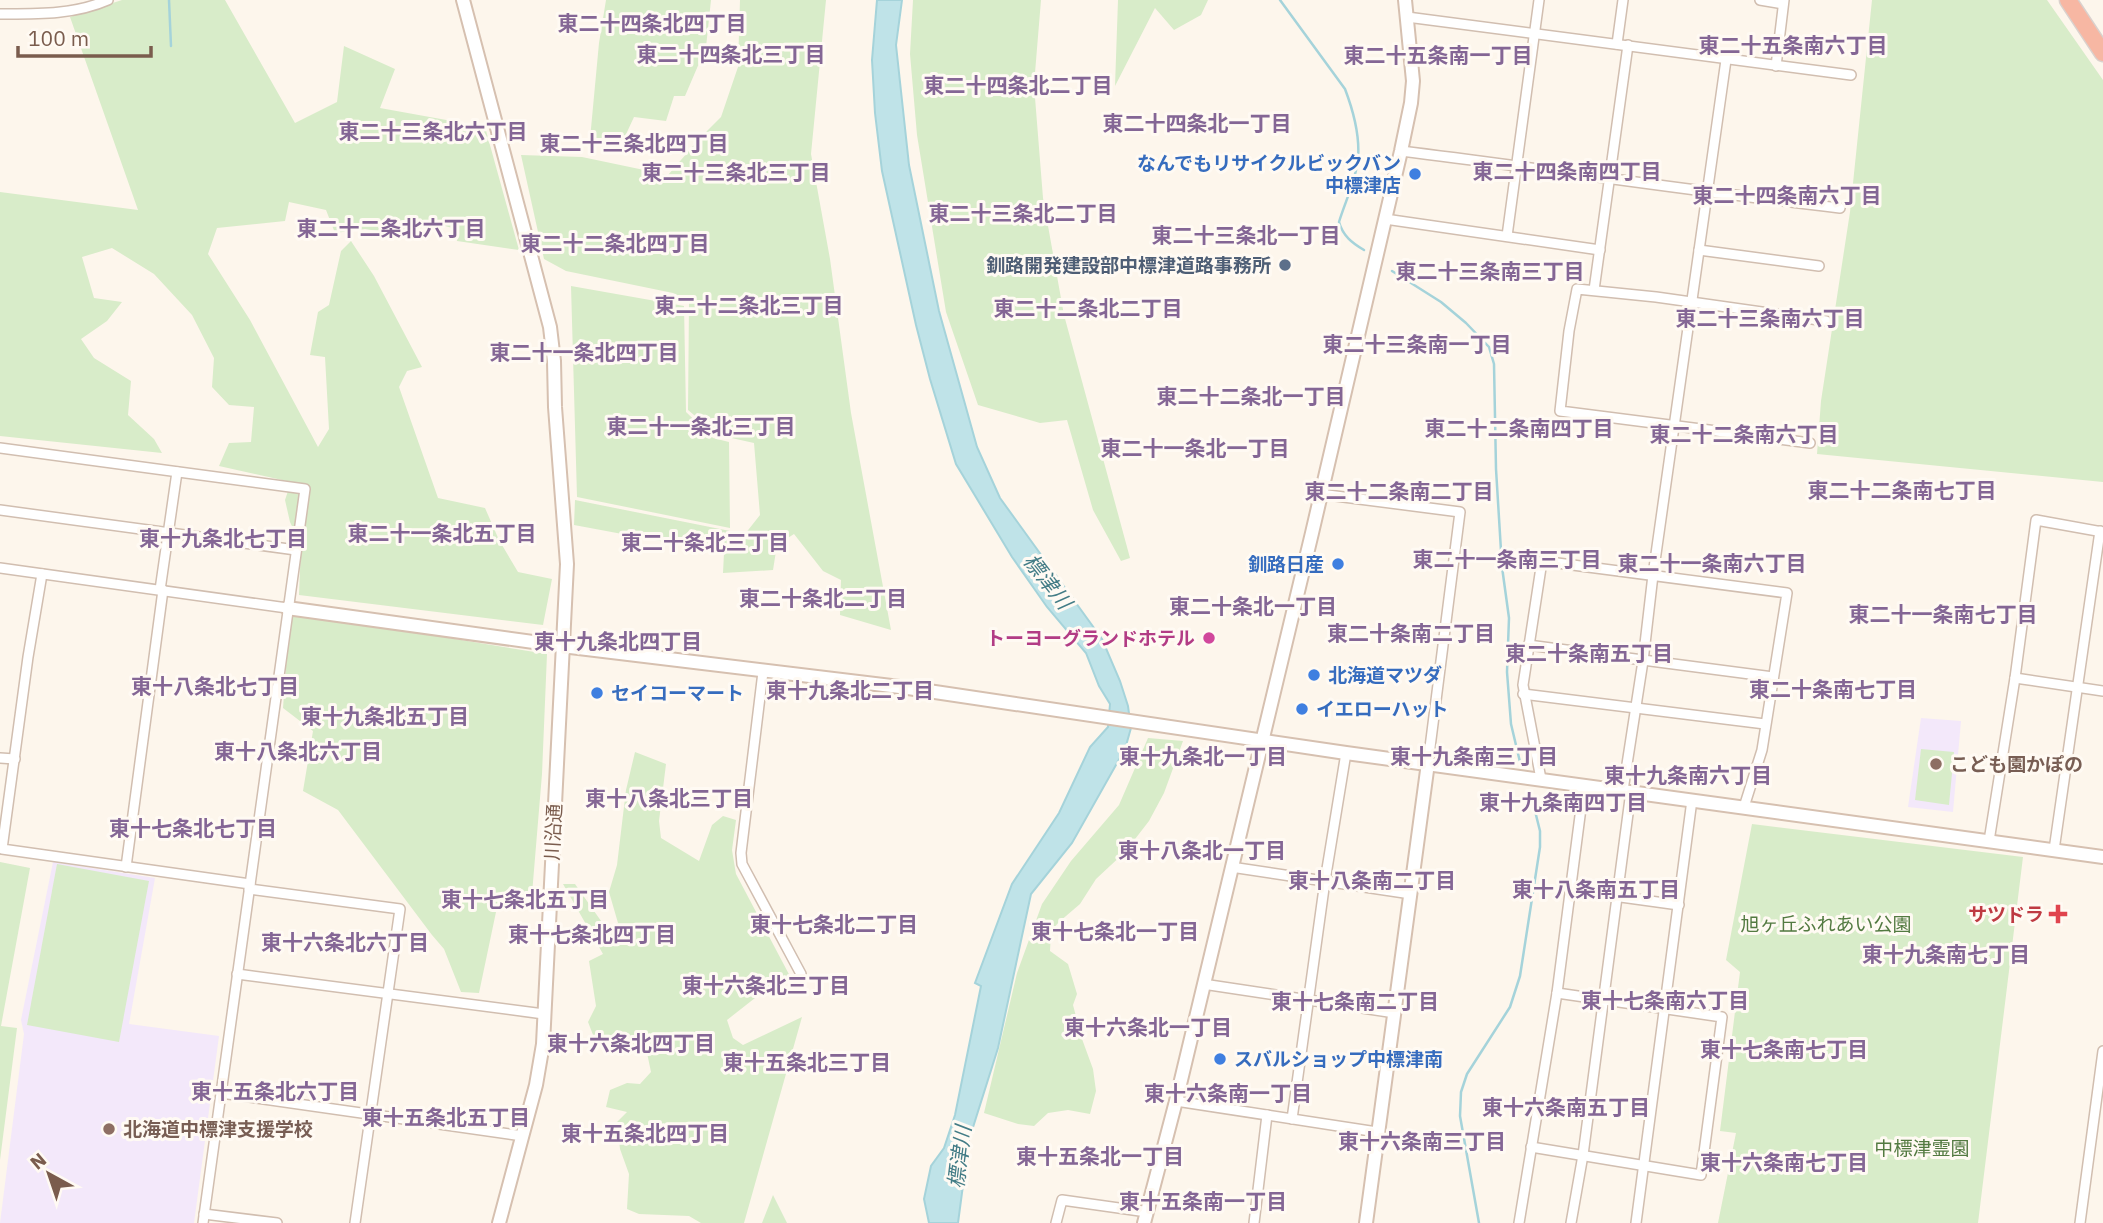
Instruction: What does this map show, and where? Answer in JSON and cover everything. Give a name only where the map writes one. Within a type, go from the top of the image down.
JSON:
[{"type":"highway","points":[[2068,0],[2103,53]]},
{"type":"street","points":[[0,14],[54,13],[86,8],[108,0]]},
{"type":"street","name":"川沿通","points":[[463,0],[550,327],[567,564],[541,1063],[499,1223]]},
{"type":"street","points":[[1056,1223],[1062,1200],[1146,1217],[1401,151],[1413,81],[1405,0]]},
{"type":"street","points":[[1507,236],[1539,0]]},
{"type":"street","points":[[1617,44],[1623,0]]},
{"type":"street","points":[[1760,0],[1784,2],[1776,66]]},
{"type":"street","points":[[1407,17],[1851,75]]},
{"type":"street","points":[[1594,290],[1628,45]]},
{"type":"street","points":[[1571,1223],[1583,1155],[1603,1001],[1653,575],[1726,60]]},
{"type":"street","points":[[1401,151],[1707,193],[1840,208]]},
{"type":"street","points":[[1385,219],[1600,250]]},
{"type":"street","points":[[1699,250],[1819,266]]},
{"type":"street","points":[[1810,443],[1560,411],[1569,331],[1577,289],[1826,321]]},
{"type":"street","points":[[0,447],[305,489],[204,1219],[276,1223]]},
{"type":"street","points":[[126,867],[177,472]]},
{"type":"street","points":[[1320,494],[1460,512],[1366,1223]]},
{"type":"street","points":[[0,510],[296,550]]},
{"type":"street","points":[[1989,841],[2036,520],[2102,531],[2076,687],[2054,850]]},
{"type":"street","points":[[1541,779],[1523,694],[1542,561],[1787,593],[1762,750],[1744,807]]},
{"type":"street","points":[[0,568],[562,646],[908,688],[1346,753],[2103,857]]},
{"type":"street","points":[[42,574],[2,849],[400,909],[355,1223]]},
{"type":"street","points":[[1528,645],[1773,677]]},
{"type":"street","points":[[763,672],[741,853],[742,864],[802,974]]},
{"type":"street","points":[[2014,678],[2103,691]]},
{"type":"street","points":[[1523,694],[1765,724]]},
{"type":"street","points":[[1292,1119],[1346,753]]},
{"type":"street","points":[[0,758],[15,760]]},
{"type":"street","points":[[1518,1223],[1557,993],[1584,785]]},
{"type":"street","points":[[1636,1223],[1692,800]]},
{"type":"street","points":[[1231,867],[1411,894]]},
{"type":"street","points":[[1570,890],[1679,905]]},
{"type":"street","points":[[237,974],[544,1014]]},
{"type":"street","points":[[1203,984],[1395,1013]]},
{"type":"street","points":[[1531,1147],[1701,1175],[1722,1017],[1557,993]]},
{"type":"street","points":[[2080,1223],[2103,1051]]},
{"type":"street","points":[[221,1093],[523,1136]]},
{"type":"street","points":[[1175,1101],[1377,1132]]},
{"type":"street","points":[[1254,1223],[1267,1115]]},
{"type":"shaded area","name":"こども園かぽの","points":[[1921,718],[1961,721],[1953,812],[1908,807]]},
{"type":"shaded area","name":"北海道中標津支援学校","points":[[53,862],[155,878],[129,1024],[219,1036],[194,1223],[0,1223],[24,1034],[21,1020]]},
{"type":"green space","points":[[122,0],[225,0],[295,123],[337,102],[344,46],[395,69],[380,108],[485,127],[519,250],[457,241],[456,229],[427,221],[414,237],[365,229],[335,233],[326,210],[289,202],[285,221],[217,228],[208,254],[250,320],[318,447],[329,429],[325,357],[310,355],[318,312],[329,305],[341,251],[351,241],[374,276],[422,367],[407,371],[399,387],[438,498],[485,508],[499,540],[518,572],[552,579],[543,625],[299,595],[301,545],[290,522],[285,500],[291,482],[219,466],[229,443],[251,442],[254,407],[229,405],[212,387],[214,358],[192,315],[154,274],[112,248],[82,257],[94,298],[122,302],[107,321],[81,339],[94,358],[131,381],[128,415],[154,439],[162,453],[0,436],[0,192],[138,210],[70,17]]},
{"type":"green space","points":[[606,0],[711,0],[706,47],[685,96],[674,96],[666,121],[634,117],[621,145],[590,139]]},
{"type":"green space","points":[[740,0],[826,0],[811,154],[830,259],[851,413],[891,630],[840,615],[841,580],[823,571],[794,534],[777,545],[773,570],[723,573],[724,553],[574,525],[575,500],[745,534],[760,515],[754,443],[718,435],[688,410],[689,303],[673,293],[566,271],[544,259],[521,155],[582,157],[668,175],[721,117],[738,67]]},
{"type":"green space","points":[[913,0],[1041,0],[1034,85],[1043,198],[1064,315],[1130,558],[1121,561],[1093,510],[1067,420],[1040,423],[978,405],[946,312],[917,135],[910,54]]},
{"type":"green space","points":[[1118,0],[1208,0],[1201,15],[1174,30],[1155,8],[1115,86]]},
{"type":"green space","points":[[1872,0],[2047,0],[2103,80],[2103,482],[1817,454],[1821,401],[1850,212]]},
{"type":"green space","points":[[571,286],[684,306],[686,412],[713,438],[729,442],[730,528],[577,497]]},
{"type":"green space","points":[[290,612],[547,654],[542,774],[532,894],[523,902],[496,912],[479,993],[461,992],[444,949],[338,810],[303,791],[313,731],[283,708]]},
{"type":"green space","points":[[1148,738],[1183,741],[1164,793],[1149,821],[1125,852],[1096,879],[1080,904],[1051,931],[1050,951],[1068,964],[1077,994],[1073,1005],[1093,1069],[1096,1091],[1090,1114],[1068,1110],[1048,1113],[1034,1126],[984,1113],[1017,973],[1042,904],[1071,861],[1119,805]]},
{"type":"green space","points":[[1921,749],[1954,752],[1949,805],[1915,800]]},
{"type":"green space","points":[[635,752],[666,764],[659,821],[661,838],[699,861],[712,825],[723,816],[736,820],[732,850],[736,874],[792,980],[755,998],[727,1020],[733,1038],[743,1045],[802,1017],[744,1223],[701,1223],[689,1216],[639,1214],[627,1209],[629,1174],[620,1149],[617,1122],[627,1112],[606,1107],[610,1090],[627,1083],[640,1084],[651,1072],[647,1053],[597,1045],[588,1022],[596,1006],[589,961],[603,954],[563,884],[575,884],[606,928],[618,923],[609,892],[617,865],[626,790]]},
{"type":"green space","points":[[1752,824],[2023,857],[1978,1223],[1718,1223],[1736,1133],[1720,1131],[1740,972],[1726,960]]},
{"type":"green space","points":[[0,862],[30,868],[1,1026],[17,1028],[0,1160]]},
{"type":"green space","points":[[57,864],[149,881],[119,1042],[27,1025]]},
{"type":"green space","points":[[773,1195],[787,1223],[762,1223]]},
{"type":"water","name":"標津川","points":[[877,0],[902,0],[896,45],[909,165],[939,311],[977,447],[1000,498],[1102,639],[1120,681],[1131,728],[1125,749],[1072,843],[1031,894],[998,1048],[969,1140],[958,1223],[929,1223],[924,1199],[931,1166],[944,1148],[955,1115],[981,986],[975,983],[1012,884],[1059,813],[1090,747],[1108,727],[1110,704],[1099,686],[1086,653],[1047,607],[1012,557],[956,464],[916,325],[882,171],[872,60]]},
{"type":"waterway","points":[[169,0],[171,46]]},
{"type":"waterway","points":[[1280,0],[1345,89],[1348,97],[1357,132],[1358,159],[1353,183],[1339,222],[1348,239],[1364,250]]},
{"type":"waterway","points":[[1392,271],[1441,302],[1466,323],[1489,347],[1494,364],[1496,469],[1502,567],[1509,618],[1507,672],[1511,724],[1520,762]]},
{"type":"waterway","points":[[1479,1223],[1460,1116],[1461,1092],[1467,1074],[1510,1007],[1520,976],[1540,847],[1540,831],[1531,795]]},
{"type":"place","name":"なんでもリサイクルビックバン 中標津店","points":[[1415,174]]},
{"type":"place","name":"釧路開発建設部中標津道路事務所","points":[[1285,265]]},
{"type":"place","name":"釧路日産","points":[[1338,564]]},
{"type":"place","name":"トーヨーグランドホテル","points":[[1209,638]]},
{"type":"place","name":"北海道マツダ","points":[[1314,675]]},
{"type":"place","name":"セイコーマート","points":[[597,693]]},
{"type":"place","name":"イエローハット","points":[[1302,709]]},
{"type":"place","name":"こども園かぽの","points":[[1936,764]]},
{"type":"place","name":"サツドラ","points":[[2058,914]]},
{"type":"place","name":"スバルショップ中標津南","points":[[1220,1059]]},
{"type":"place","name":"北海道中標津支援学校","points":[[109,1129]]},
{"type":"district","name":"東二十四条北四丁目","points":[[652,23]]},
{"type":"district","name":"東二十五条南六丁目","points":[[1793,45]]},
{"type":"district","name":"東二十四条北三丁目","points":[[731,54]]},
{"type":"district","name":"東二十五条南一丁目","points":[[1438,55]]},
{"type":"district","name":"東二十四条北二丁目","points":[[1018,85]]},
{"type":"district","name":"東二十四条北一丁目","points":[[1197,123]]},
{"type":"district","name":"東二十三条北六丁目","points":[[433,131]]},
{"type":"district","name":"東二十三条北四丁目","points":[[634,143]]},
{"type":"district","name":"東二十四条南四丁目","points":[[1567,171]]},
{"type":"district","name":"東二十三条北三丁目","points":[[736,172]]},
{"type":"district","name":"東二十四条南六丁目","points":[[1787,195]]},
{"type":"district","name":"東二十三条北二丁目","points":[[1023,213]]},
{"type":"district","name":"東二十二条北六丁目","points":[[391,228]]},
{"type":"district","name":"東二十三条北一丁目","points":[[1246,235]]},
{"type":"district","name":"東二十二条北四丁目","points":[[615,243]]},
{"type":"district","name":"東二十三条南三丁目","points":[[1490,271]]},
{"type":"district","name":"東二十二条北三丁目","points":[[749,305]]},
{"type":"district","name":"東二十二条北二丁目","points":[[1088,308]]},
{"type":"district","name":"東二十三条南六丁目","points":[[1770,318]]},
{"type":"district","name":"東二十三条南一丁目","points":[[1417,344]]},
{"type":"district","name":"東二十一条北四丁目","points":[[584,352]]},
{"type":"district","name":"東二十二条北一丁目","points":[[1251,396]]},
{"type":"district","name":"東二十一条北三丁目","points":[[701,426]]},
{"type":"district","name":"東二十二条南四丁目","points":[[1519,428]]},
{"type":"district","name":"東二十二条南六丁目","points":[[1744,434]]},
{"type":"district","name":"東二十一条北一丁目","points":[[1195,448]]},
{"type":"district","name":"東二十二条南七丁目","points":[[1902,490]]},
{"type":"district","name":"東二十二条南二丁目","points":[[1399,491]]},
{"type":"district","name":"東二十一条北五丁目","points":[[442,533]]},
{"type":"district","name":"東十九条北七丁目","points":[[223,538]]},
{"type":"district","name":"東二十条北三丁目","points":[[705,542]]},
{"type":"district","name":"東二十一条南三丁目","points":[[1507,559]]},
{"type":"district","name":"東二十一条南六丁目","points":[[1712,563]]},
{"type":"district","name":"東二十条北二丁目","points":[[823,598]]},
{"type":"district","name":"東二十条北一丁目","points":[[1253,606]]},
{"type":"district","name":"東二十一条南七丁目","points":[[1943,614]]},
{"type":"district","name":"東二十条南二丁目","points":[[1411,633]]},
{"type":"district","name":"東十九条北四丁目","points":[[618,641]]},
{"type":"district","name":"東二十条南五丁目","points":[[1589,653]]},
{"type":"district","name":"東十八条北七丁目","points":[[215,686]]},
{"type":"district","name":"東二十条南七丁目","points":[[1833,689]]},
{"type":"district","name":"東十九条北二丁目","points":[[850,690]]},
{"type":"district","name":"東十九条北五丁目","points":[[385,716]]},
{"type":"district","name":"東十八条北六丁目","points":[[298,751]]},
{"type":"district","name":"東十九条北一丁目","points":[[1203,756]]},
{"type":"district","name":"東十九条南三丁目","points":[[1474,756]]},
{"type":"district","name":"東十九条南六丁目","points":[[1688,775]]},
{"type":"district","name":"東十八条北三丁目","points":[[669,798]]},
{"type":"district","name":"東十九条南四丁目","points":[[1563,802]]},
{"type":"district","name":"東十七条北七丁目","points":[[193,828]]},
{"type":"district","name":"東十八条北一丁目","points":[[1202,850]]},
{"type":"district","name":"東十八条南二丁目","points":[[1372,880]]},
{"type":"district","name":"東十八条南五丁目","points":[[1596,889]]},
{"type":"district","name":"東十七条北五丁目","points":[[525,899]]},
{"type":"district","name":"東十七条北二丁目","points":[[834,924]]},
{"type":"district","name":"東十七条北一丁目","points":[[1115,931]]},
{"type":"district","name":"東十七条北四丁目","points":[[592,934]]},
{"type":"district","name":"東十六条北六丁目","points":[[345,942]]},
{"type":"district","name":"東十九条南七丁目","points":[[1946,954]]},
{"type":"district","name":"東十六条北三丁目","points":[[766,985]]},
{"type":"district","name":"東十七条南六丁目","points":[[1665,1000]]},
{"type":"district","name":"東十七条南二丁目","points":[[1355,1001]]},
{"type":"district","name":"東十六条北一丁目","points":[[1148,1027]]},
{"type":"district","name":"東十六条北四丁目","points":[[631,1043]]},
{"type":"district","name":"東十七条南七丁目","points":[[1784,1049]]},
{"type":"district","name":"東十五条北三丁目","points":[[807,1062]]},
{"type":"district","name":"東十五条北六丁目","points":[[275,1091]]},
{"type":"district","name":"東十六条南一丁目","points":[[1228,1093]]},
{"type":"district","name":"東十六条南五丁目","points":[[1566,1107]]},
{"type":"district","name":"東十五条北五丁目","points":[[446,1117]]},
{"type":"district","name":"東十五条北四丁目","points":[[645,1133]]},
{"type":"district","name":"東十六条南三丁目","points":[[1422,1141]]},
{"type":"district","name":"東十五条北一丁目","points":[[1100,1156]]},
{"type":"district","name":"東十六条南七丁目","points":[[1784,1162]]},
{"type":"district","name":"東十五条南一丁目","points":[[1203,1201]]},
{"type":"park label","name":"旭ヶ丘ふれあい公園","points":[[1826,924]]},
{"type":"park label","name":"中標津霊園","points":[[1922,1148]]}]
